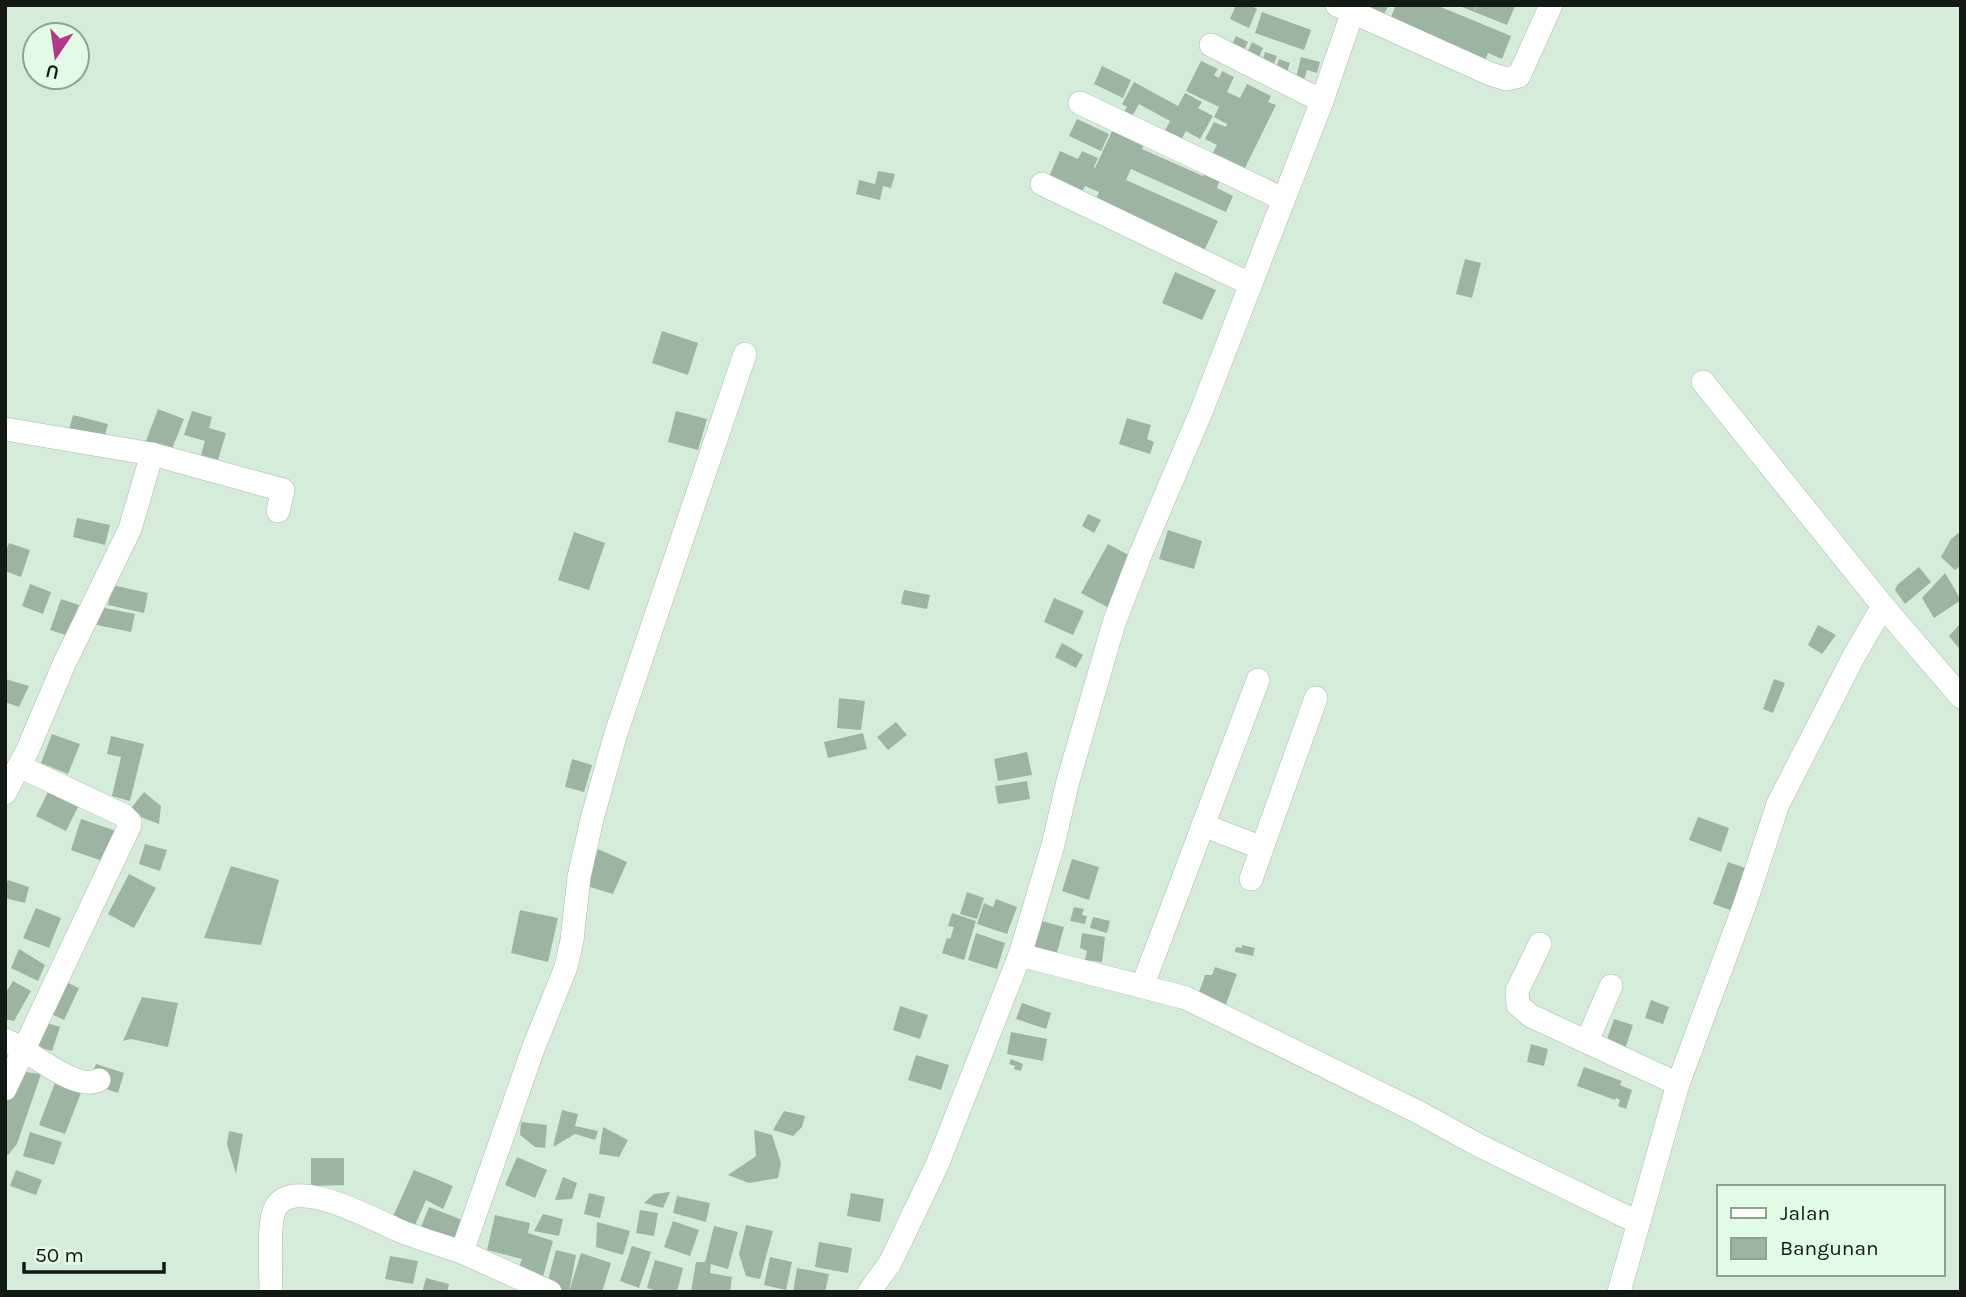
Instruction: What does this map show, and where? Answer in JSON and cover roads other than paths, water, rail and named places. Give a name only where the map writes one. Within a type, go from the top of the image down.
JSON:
[{"type":"street","points":[[869,1292],[890,1263],[937,1165],[1020,955],[1114,624],[1201,412],[1322,100],[1348,8],[1506,79],[1519,76],[1551,5]]},
{"type":"street","points":[[1212,45],[1322,100]]},
{"type":"street","points":[[1080,103],[1283,199]]},
{"type":"street","points":[[1042,184],[1250,284]]},
{"type":"street","points":[[462,1252],[533,1049],[565,967],[572,940],[579,877],[616,733],[745,354]]},
{"type":"street","points":[[1703,382],[1883,606],[1961,697]]},
{"type":"street","points":[[5,429],[152,454],[284,489],[278,511]]},
{"type":"street","points":[[5,793],[130,529],[152,454]]},
{"type":"street","points":[[1619,1292],[1678,1084],[1745,904],[1778,804],[1854,656],[1883,606]]},
{"type":"street","points":[[1142,987],[1258,680]]},
{"type":"street","points":[[1251,878],[1316,698]]},
{"type":"street","points":[[5,1089],[15,1044],[127,833],[130,822],[123,815],[19,766]]},
{"type":"street","points":[[1203,825],[1262,848]]},
{"type":"street","points":[[1540,944],[1517,991],[1518,1004],[1531,1016],[1678,1084]]},
{"type":"street","points":[[1020,955],[1186,998],[1639,1223]]},
{"type":"street","points":[[1587,1041],[1611,986]]},
{"type":"street","points":[[15,1044],[68,1077],[83,1082],[94,1083],[99,1080]]},
{"type":"street","points":[[271,1292],[274,1210],[282,1199],[292,1195],[312,1196],[347,1207],[402,1232],[462,1252],[550,1292]]}]
